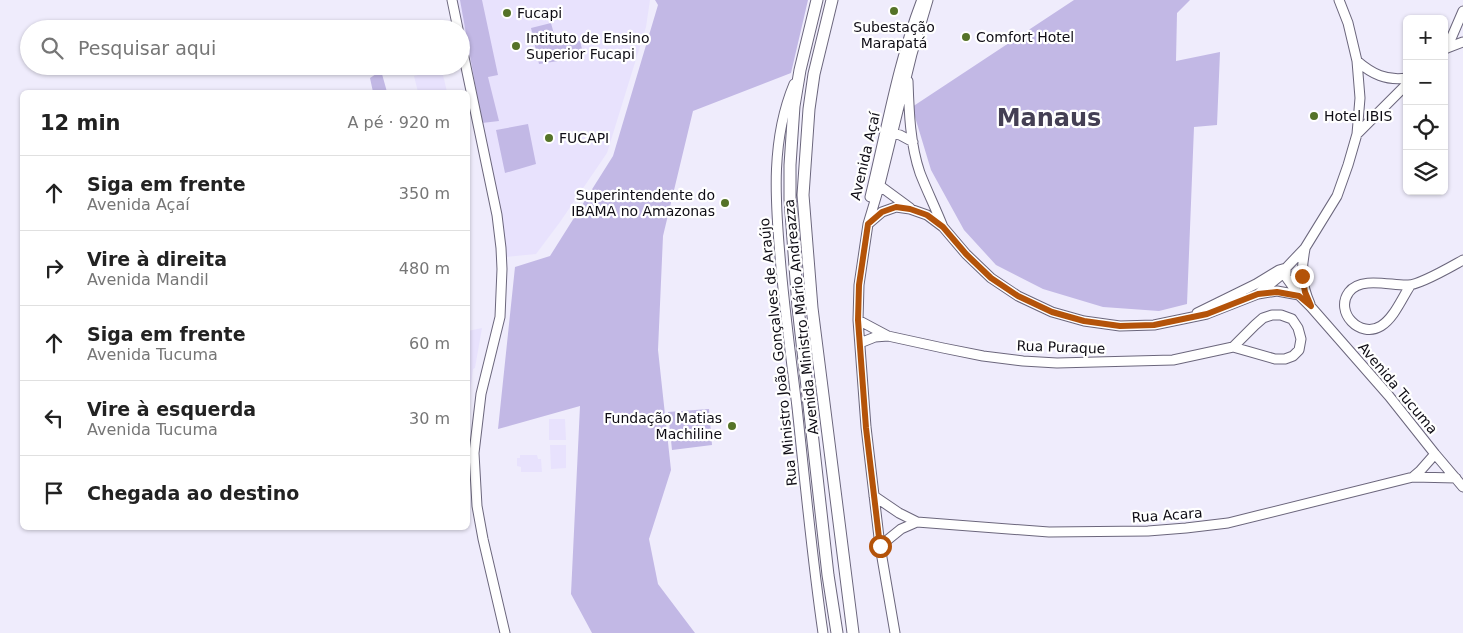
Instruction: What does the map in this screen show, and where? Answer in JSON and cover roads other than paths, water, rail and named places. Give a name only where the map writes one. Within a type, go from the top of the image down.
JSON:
[{"type":"main road","name":"Avenida Ministro Mário Andreazza","points":[[817,0],[800,70],[794,106],[790,199],[798,306],[828,575],[837,633]]},
{"type":"main road","name":"Avenida Ministro Mário Andreazza","points":[[832,0],[814,74],[802,195],[813,318],[853,633]]},
{"type":"main road","points":[[824,532],[841,530]]},
{"type":"street","points":[[452,0],[456,20]]},
{"type":"street","name":"Avenida Açaí","points":[[895,633],[880,546],[866,428],[858,320],[859,285],[868,224],[889,132],[902,61],[922,0]]},
{"type":"street","name":"Avenida Açaí","points":[[889,132],[928,0]]},
{"type":"street","points":[[1258,294],[1280,276],[1305,248],[1337,196],[1357,134],[1360,98],[1357,60],[1348,23],[1339,0]]},
{"type":"street","points":[[1448,43],[1463,11]]},
{"type":"street","points":[[1448,48],[1463,42]]},
{"type":"street","points":[[1357,60],[1375,74],[1385,78],[1403,78]]},
{"type":"street","points":[[908,68],[912,142],[920,172],[943,227]]},
{"type":"street","name":"Rua Ministro João Gonçalves de Araújo","points":[[800,70],[790,93],[781,126],[776,164],[776,212],[823,633]]},
{"type":"street","points":[[468,75],[497,215],[501,248],[500,317],[481,394],[474,453],[477,506],[505,633]]},
{"type":"street","points":[[1357,134],[1403,88]]},
{"type":"street","points":[[889,132],[912,142]]},
{"type":"street","points":[[877,183],[910,209]]},
{"type":"street","name":"Avenida Açaí","points":[[858,320],[854,306],[854,284],[864,224],[877,183]]},
{"type":"street","points":[[868,224],[882,212],[896,207],[910,209],[927,215],[943,227],[966,254],[991,278],[1018,296],[1052,312],[1084,321],[1120,326],[1154,325],[1207,314],[1258,294],[1277,292],[1299,296]]},
{"type":"street","name":"Avenida Tucuma","points":[[1305,248],[1302,276],[1305,292],[1311,306]]},
{"type":"street","points":[[1410,286],[1393,313],[1381,326],[1375,329],[1358,327],[1348,317],[1345,302],[1351,288],[1366,284],[1410,286],[1438,274],[1463,260]]},
{"type":"street","points":[[1189,318],[1256,284],[1278,270],[1286,268]]},
{"type":"street","name":"Avenida Tucuma","points":[[1286,268],[1286,278],[1299,296],[1311,306],[1389,396],[1463,487]]},
{"type":"street","name":"Rua Puraque","points":[[858,320],[888,336],[983,356],[1058,363],[1173,360],[1233,347],[1275,359],[1286,359],[1293,356],[1299,350],[1301,339],[1298,328],[1292,319],[1272,314],[1263,318],[1233,347]]},
{"type":"street","name":"Rua Puraque","points":[[860,343],[888,336]]},
{"type":"street","points":[[1413,477],[1435,454]]},
{"type":"street","name":"Rua Acara","points":[[874,496],[899,513],[917,522],[1049,532],[1148,531],[1228,523],[1413,477],[1456,478]]},
{"type":"street","points":[[880,546],[902,529],[917,522]]},
{"type":"place","name":"Subestação Marapatá","points":[[894,11]]},
{"type":"place","name":"Fucapi","points":[[507,13]]},
{"type":"place","name":"Comfort Hotel","points":[[966,37]]},
{"type":"place","name":"Intituto de Ensino Superior Fucapi","points":[[516,46]]},
{"type":"place","name":"Hotel IBIS","points":[[1314,116]]},
{"type":"place","name":"FUCAPI","points":[[549,138]]},
{"type":"place","name":"Superintendente do IBAMA no Amazonas","points":[[725,203]]},
{"type":"place","name":"Fundação Matias Machiline","points":[[732,426]]},
{"type":"district","name":"Manaus","points":[[1049,118]]}]
